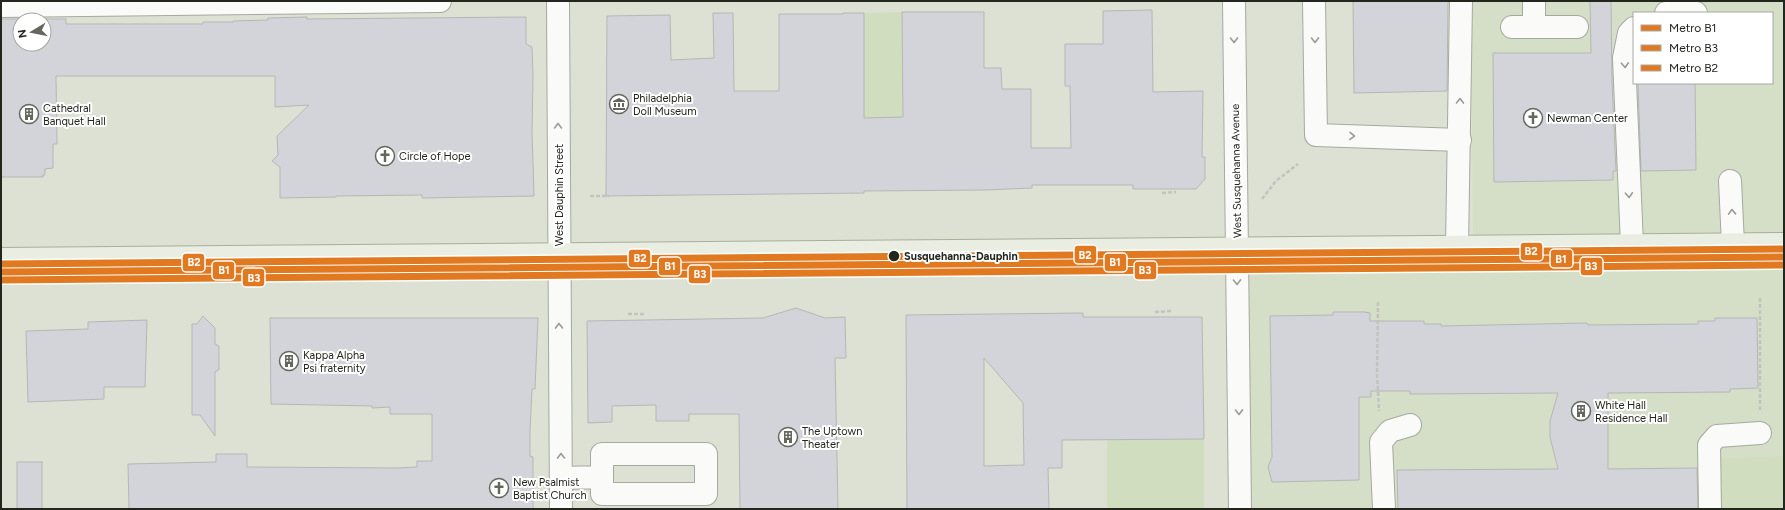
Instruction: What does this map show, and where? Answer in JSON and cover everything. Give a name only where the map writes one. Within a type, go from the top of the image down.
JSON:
[{"type":"main road","points":[[1,259],[1236,250],[1784,244]]},
{"type":"street","points":[[1,6],[440,1]]},
{"type":"street","name":"West Dauphin Street","points":[[558,1],[561,509]]},
{"type":"street","name":"West Susquehanna Avenue","points":[[1234,1],[1240,509]]},
{"type":"street","points":[[1314,1],[1316,134],[1460,140]]},
{"type":"street","points":[[1457,247],[1460,140],[1461,1]]},
{"type":"street","points":[[1534,1],[1534,26]]},
{"type":"street","points":[[1674,12],[1689,12]]},
{"type":"street","points":[[1512,27],[1577,27]]},
{"type":"street","points":[[1632,245],[1624,58],[1629,33],[1633,29]]},
{"type":"street","points":[[1730,181],[1732,244]]},
{"type":"street","points":[[1384,509],[1381,442],[1390,431],[1410,425]]},
{"type":"street","points":[[1710,509],[1709,445],[1717,436],[1760,433]]},
{"type":"street","points":[[602,454],[706,454],[706,494],[602,494],[602,477],[602,454]]},
{"type":"street","points":[[562,478],[602,477]]},
{"type":"path","points":[[1262,199],[1276,181],[1298,164]]},
{"type":"path","points":[[1162,193],[1176,192]]},
{"type":"path","points":[[590,196],[609,196]]},
{"type":"path","points":[[1760,298],[1760,433]]},
{"type":"path","points":[[1378,302],[1379,408],[1386,436]]},
{"type":"path","points":[[1155,312],[1172,312]]},
{"type":"path","points":[[628,314],[645,314]]},
{"type":"shaded area","points":[[1471,1],[1784,1],[1784,509],[1240,509],[1236,250],[1473,247]]},
{"type":"shaded area","points":[[902,12],[903,120],[883,157],[884,191],[864,191],[864,120],[860,108],[860,13]]},
{"type":"shaded area","points":[[1204,439],[1204,509],[1107,509],[1107,440]]},
{"type":"shaded area","points":[[1784,456],[1784,509],[1716,509],[1714,459]]},
{"type":"building","points":[[1353,1],[1448,1],[1447,91],[1354,93]]},
{"type":"building","name":"Newman Center","points":[[1590,1],[1611,1],[1612,83],[1616,171],[1613,171],[1613,180],[1494,182],[1493,53],[1591,53]]},
{"type":"building","points":[[1152,10],[1153,92],[1203,91],[1202,157],[1205,157],[1205,179],[1196,189],[1133,189],[1133,185],[1032,185],[1032,188],[985,190],[606,196],[607,16],[670,15],[671,60],[714,58],[713,13],[733,13],[734,91],[779,91],[779,14],[864,13],[864,118],[903,117],[902,12],[984,12],[984,68],[1001,68],[1002,89],[1031,89],[1031,148],[1071,148],[1070,86],[1065,86],[1065,44],[1103,44],[1103,11]]},
{"type":"building","points":[[307,17],[307,19],[526,17],[526,44],[532,47],[534,196],[422,198],[422,195],[280,198],[280,167],[272,161],[278,155],[277,136],[309,105],[275,107],[275,76],[56,76],[57,144],[53,144],[53,168],[45,169],[45,175],[43,175],[43,177],[1,177],[1,19],[12,19],[12,52],[52,52],[52,19],[66,19],[66,24],[203,24],[203,22],[268,20],[268,18]]},
{"type":"building","points":[[1638,84],[1695,84],[1696,170],[1641,171]]},
{"type":"building","points":[[796,308],[825,318],[845,317],[846,358],[835,358],[838,509],[740,509],[739,414],[689,414],[689,421],[656,421],[656,405],[612,406],[612,422],[588,423],[587,321],[763,318]]},
{"type":"building","name":"White Hall Residence Hall","points":[[1333,312],[1370,313],[1370,321],[1424,321],[1424,324],[1441,324],[1441,326],[1587,323],[1588,325],[1698,324],[1698,321],[1715,321],[1715,318],[1757,318],[1758,388],[1730,389],[1730,392],[1608,393],[1608,469],[1697,468],[1698,509],[1398,509],[1397,470],[1558,469],[1550,437],[1550,421],[1558,393],[1410,394],[1410,391],[1371,391],[1371,397],[1359,397],[1359,480],[1272,482],[1268,467],[1272,457],[1270,316],[1333,315]]},
{"type":"building","points":[[1083,313],[1083,317],[1202,317],[1204,439],[1062,440],[1062,468],[1048,468],[1049,509],[907,509],[906,315]],"holes":[[[984,358],[1023,403],[1024,465],[984,466]]]},
{"type":"building","points":[[203,316],[215,328],[215,344],[219,346],[219,370],[215,372],[215,436],[200,415],[192,415],[192,324],[197,324]]},
{"type":"building","points":[[270,318],[538,318],[535,389],[532,389],[530,431],[530,456],[533,457],[533,509],[129,509],[128,464],[216,462],[216,454],[247,454],[247,467],[397,468],[417,467],[417,461],[432,461],[432,414],[390,414],[390,407],[372,408],[372,406],[271,404]]},
{"type":"building","points":[[147,320],[145,387],[104,387],[104,399],[28,402],[26,331],[88,329],[88,322]]},
{"type":"building","points":[[17,462],[42,462],[42,509],[17,509]]},
{"type":"metro line","name":"B2","points":[[1,264],[1784,249]]},
{"type":"metro line","name":"B1","points":[[1,272],[1784,257]]},
{"type":"metro line","name":"B3","points":[[1,280],[1784,265]]},
{"type":"place","name":"Philadelphia Doll Museum","points":[[619,104]]},
{"type":"place","name":"Cathedral Banquet Hall","points":[[29,114]]},
{"type":"place","name":"Newman Center","points":[[1533,118]]},
{"type":"place","name":"Circle of Hope","points":[[385,156]]},
{"type":"place","name":"Susquehanna-Dauphin","points":[[894,256]]},
{"type":"place","name":"Kappa Alpha Psi fraternity","points":[[289,361]]},
{"type":"place","name":"White Hall Residence Hall","points":[[1581,411]]},
{"type":"place","name":"The Uptown Theater","points":[[788,437]]},
{"type":"place","name":"New Psalmist Baptist Church","points":[[499,488]]}]
